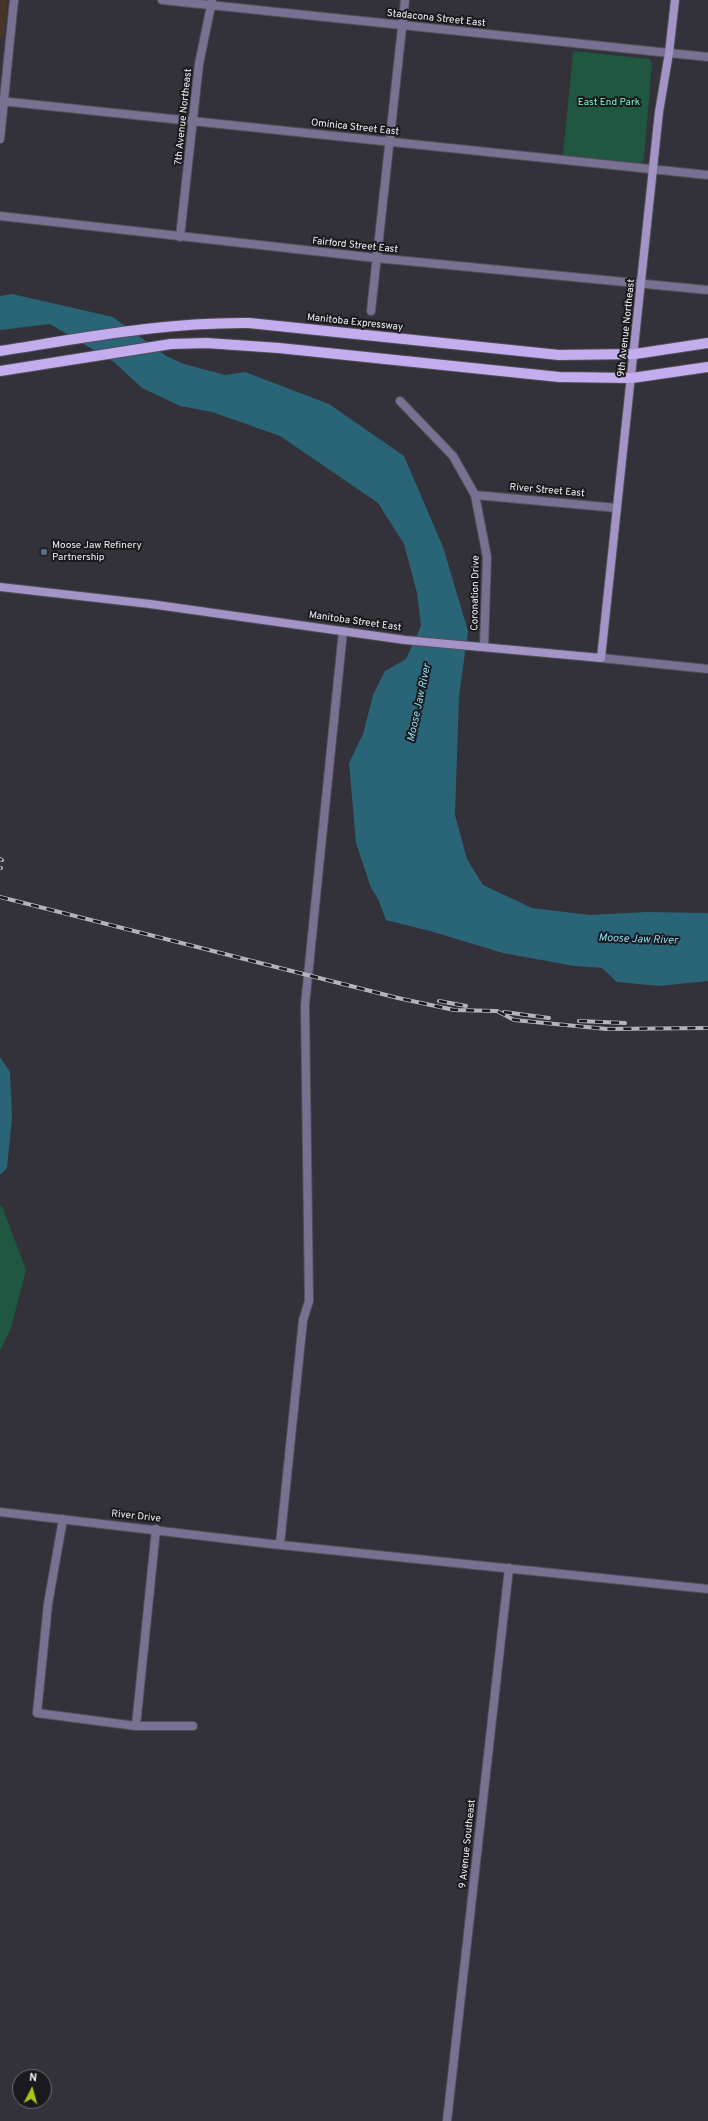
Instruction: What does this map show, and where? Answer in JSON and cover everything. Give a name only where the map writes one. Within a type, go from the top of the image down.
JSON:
[{"type":"main road","name":"Manitoba Expressway","points":[[0,351],[152,327],[204,322],[249,323],[559,355],[635,354],[708,343]]},
{"type":"main road","points":[[0,371],[171,344],[236,344],[530,375],[632,378],[708,367]]},
{"type":"street","points":[[0,139],[2,101],[14,0]]},
{"type":"street","name":"Stadacona Street East","points":[[162,0],[212,3],[402,25],[708,57]]},
{"type":"street","points":[[371,311],[388,142],[405,0]]},
{"type":"street","name":"9th Avenue Northeast","points":[[601,658],[635,354],[659,112],[669,53],[675,0]]},
{"type":"street","name":"7th Avenue Northeast","points":[[180,237],[194,121],[199,64],[212,3]]},
{"type":"street","name":"Ominica Street East","points":[[2,101],[708,175]]},
{"type":"street","name":"Fairford Street East","points":[[0,216],[376,258],[708,290]]},
{"type":"street","name":"Coronation Drive","points":[[400,401],[453,456],[475,495],[488,557],[484,646]]},
{"type":"street","name":"River Street East","points":[[475,495],[617,508]]},
{"type":"street","name":"Manitoba Street East","points":[[0,586],[150,604],[406,640],[484,646],[708,670]]},
{"type":"street","points":[[280,1544],[303,1320],[309,1301],[305,1005],[343,631]]},
{"type":"street","name":"River Drive","points":[[0,1512],[156,1529],[271,1544],[708,1590]]},
{"type":"street","points":[[63,1519],[48,1604],[37,1714],[136,1726],[194,1726]]},
{"type":"street","points":[[136,1726],[156,1529]]},
{"type":"street","name":"9 Avenue Southeast","points":[[447,2121],[509,1568]]},
{"type":"shaded area","points":[[0,0],[8,0],[4,39],[0,38]]},
{"type":"green space","name":"East End Park","points":[[573,51],[650,59],[652,64],[644,159],[641,163],[563,155]]},
{"type":"green space","points":[[0,1205],[3,1208],[26,1270],[11,1328],[0,1351]]},
{"type":"water","name":"Moose Jaw River","points":[[12,294],[113,317],[166,356],[184,364],[225,375],[245,372],[329,404],[404,456],[443,547],[468,631],[459,696],[455,815],[467,859],[483,885],[532,908],[590,915],[646,912],[708,913],[708,981],[660,986],[617,982],[602,968],[574,966],[503,953],[430,931],[386,920],[378,899],[371,888],[356,843],[349,763],[363,734],[373,695],[385,671],[406,659],[421,626],[417,593],[404,544],[378,503],[280,436],[212,412],[180,406],[142,388],[114,362],[50,324],[0,330],[0,296]]},
{"type":"water","points":[[0,1057],[10,1072],[12,1118],[7,1168],[0,1175]]},
{"type":"railway","points":[[0,897],[398,998],[454,1010],[497,1011],[514,1020],[607,1029],[708,1028]]},
{"type":"railway","points":[[439,1001],[466,1006]]},
{"type":"railway","points":[[504,1012],[549,1018]]},
{"type":"railway","points":[[579,1021],[625,1023]]},
{"type":"place","name":"Moose Jaw Refinery Partnership","points":[[44,552]]}]
